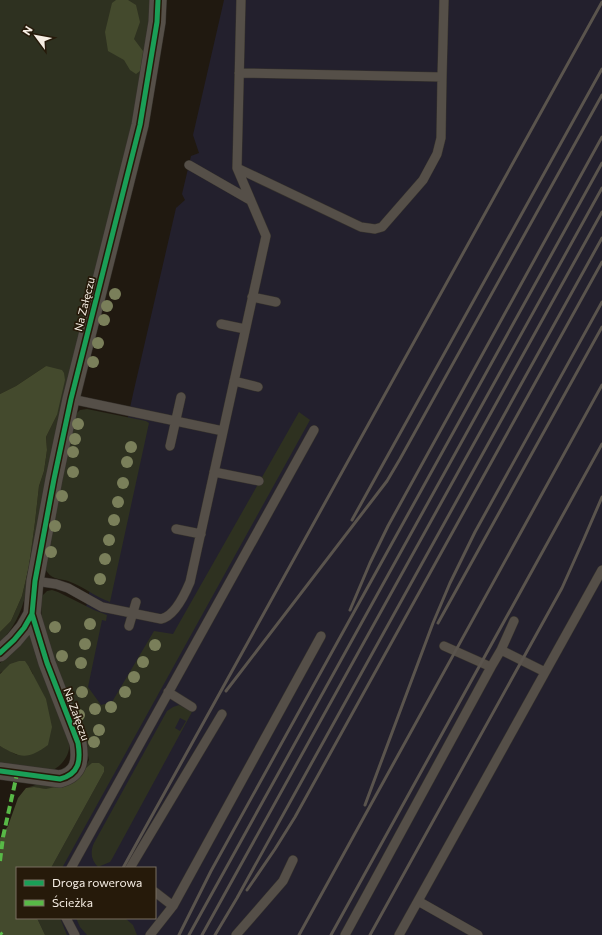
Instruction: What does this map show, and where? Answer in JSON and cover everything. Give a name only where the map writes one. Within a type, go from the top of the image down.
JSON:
[{"type":"street","name":"Na Załęczu","points":[[0,771],[60,779],[67,777],[74,771],[78,764],[80,754],[78,743],[47,663],[32,614],[35,581],[55,472],[71,399],[140,125],[157,22],[158,0]]},
{"type":"street","name":"Na Załęczu","points":[[0,653],[24,628],[32,614]]},
{"type":"lane","points":[[35,581],[62,586],[102,607],[161,619],[165,618],[172,612],[190,582],[266,236],[237,168],[241,0]]},
{"type":"lane","points":[[237,168],[361,227],[375,229],[382,227],[423,180],[437,154],[441,138],[444,0]]},
{"type":"lane","points":[[239,73],[442,77]]},
{"type":"lane","points":[[189,165],[250,200]]},
{"type":"lane","points":[[252,297],[276,302]]},
{"type":"lane","points":[[220,324],[245,329]]},
{"type":"lane","points":[[234,382],[258,387]]},
{"type":"lane","points":[[170,446],[180,397]]},
{"type":"lane","points":[[71,399],[223,431]]},
{"type":"lane","points":[[72,867],[314,430]]},
{"type":"lane","points":[[214,472],[259,481]]},
{"type":"lane","points":[[176,529],[201,534]]},
{"type":"lane","points":[[399,935],[602,570]]},
{"type":"lane","points":[[129,626],[136,602]]},
{"type":"lane","points":[[344,935],[501,650],[514,621]]},
{"type":"lane","points":[[150,935],[173,906],[321,636]]},
{"type":"lane","points":[[444,646],[491,667]]},
{"type":"lane","points":[[501,650],[545,672]]},
{"type":"lane","points":[[168,692],[192,707]]},
{"type":"lane","points":[[131,867],[222,714]]},
{"type":"lane","points":[[236,935],[283,881],[294,860]]},
{"type":"lane","points":[[156,893],[173,906]]},
{"type":"lane","points":[[418,901],[478,935]]},
{"type":"lane","points":[[66,919],[74,935]]},
{"type":"shaded area","points":[[224,0],[602,0],[602,935],[45,935],[37,919],[156,919],[156,867],[52,867],[139,709],[87,711],[86,607],[176,208],[185,200],[182,194],[191,156],[199,153],[193,135]]},
{"type":"green space","points":[[0,0],[155,0],[151,43],[26,593],[16,620],[0,643],[0,632],[11,621],[22,596],[29,566],[39,486],[44,471],[47,450],[46,437],[57,415],[46,366],[16,386],[0,394]]},
{"type":"green space","points":[[116,0],[128,0],[136,5],[140,22],[134,39],[143,51],[146,58],[140,71],[136,74],[130,70],[124,60],[108,51],[105,32],[112,3]]},
{"type":"green space","points":[[46,366],[62,370],[65,380],[57,415],[46,437],[47,450],[44,471],[39,486],[29,566],[22,596],[11,621],[0,632],[0,394],[16,386]]},
{"type":"green space","points":[[87,409],[146,421],[149,423],[110,602],[73,583],[50,575],[45,566],[76,414],[80,410]]},
{"type":"green space","points":[[299,412],[310,420],[63,867],[52,867],[104,772],[104,767],[86,768],[74,781],[57,788],[26,788],[84,770],[89,760],[85,743],[52,655],[42,622],[41,597],[47,591],[52,590],[107,615],[106,621],[102,620],[88,687],[101,705],[112,702],[154,631],[173,634]]},
{"type":"green space","points":[[28,631],[36,657],[69,741],[69,750],[66,758],[53,770],[0,764],[0,746],[17,755],[33,674],[29,667],[1,672],[0,674],[0,663],[12,652]]},
{"type":"green space","points":[[25,661],[46,699],[52,727],[48,745],[35,753],[24,756],[13,753],[0,746],[0,674],[10,664]]},
{"type":"green space","points":[[179,705],[192,712],[112,859],[110,862],[98,867],[92,856],[94,843],[167,711]],"holes":[[[180,718],[186,721],[180,731],[175,728]]]},
{"type":"green space","points":[[92,763],[99,763],[104,767],[104,772],[52,867],[16,867],[16,919],[37,919],[45,935],[0,935],[0,838],[8,826],[18,798],[26,788],[34,787],[46,789],[69,784],[81,776],[86,768]]},
{"type":"green space","points":[[37,919],[60,919],[67,935],[45,935]]},
{"type":"green space","points":[[76,919],[126,919],[133,925],[137,935],[87,935],[80,927]]},
{"type":"railway","points":[[124,867],[602,2]]},
{"type":"railway","points":[[352,520],[602,69]]},
{"type":"railway","points":[[226,691],[387,481],[602,95]]},
{"type":"railway","points":[[350,610],[388,526],[602,137]]},
{"type":"railway","points":[[179,935],[211,871],[602,163]]},
{"type":"railway","points":[[189,935],[602,188]]},
{"type":"railway","points":[[202,935],[602,212]]},
{"type":"railway","points":[[215,935],[237,898],[602,238]]},
{"type":"railway","points":[[247,890],[295,817],[602,262]]},
{"type":"railway","points":[[365,805],[433,623],[450,583],[475,532],[602,302]]},
{"type":"railway","points":[[438,623],[602,327]]},
{"type":"railway","points":[[299,935],[602,385]]},
{"type":"railway","points":[[331,935],[602,444]]},
{"type":"railway","points":[[370,935],[562,588],[602,497]]},
{"type":"marked path","points":[[0,861],[3,837],[17,774]]},
{"type":"cycle path","points":[[0,653],[24,628],[32,614],[35,581],[71,399],[140,125],[157,22],[158,0]]},
{"type":"cycle path","points":[[0,771],[60,779],[71,774],[75,770],[79,761],[78,743],[47,663],[32,614]]}]
